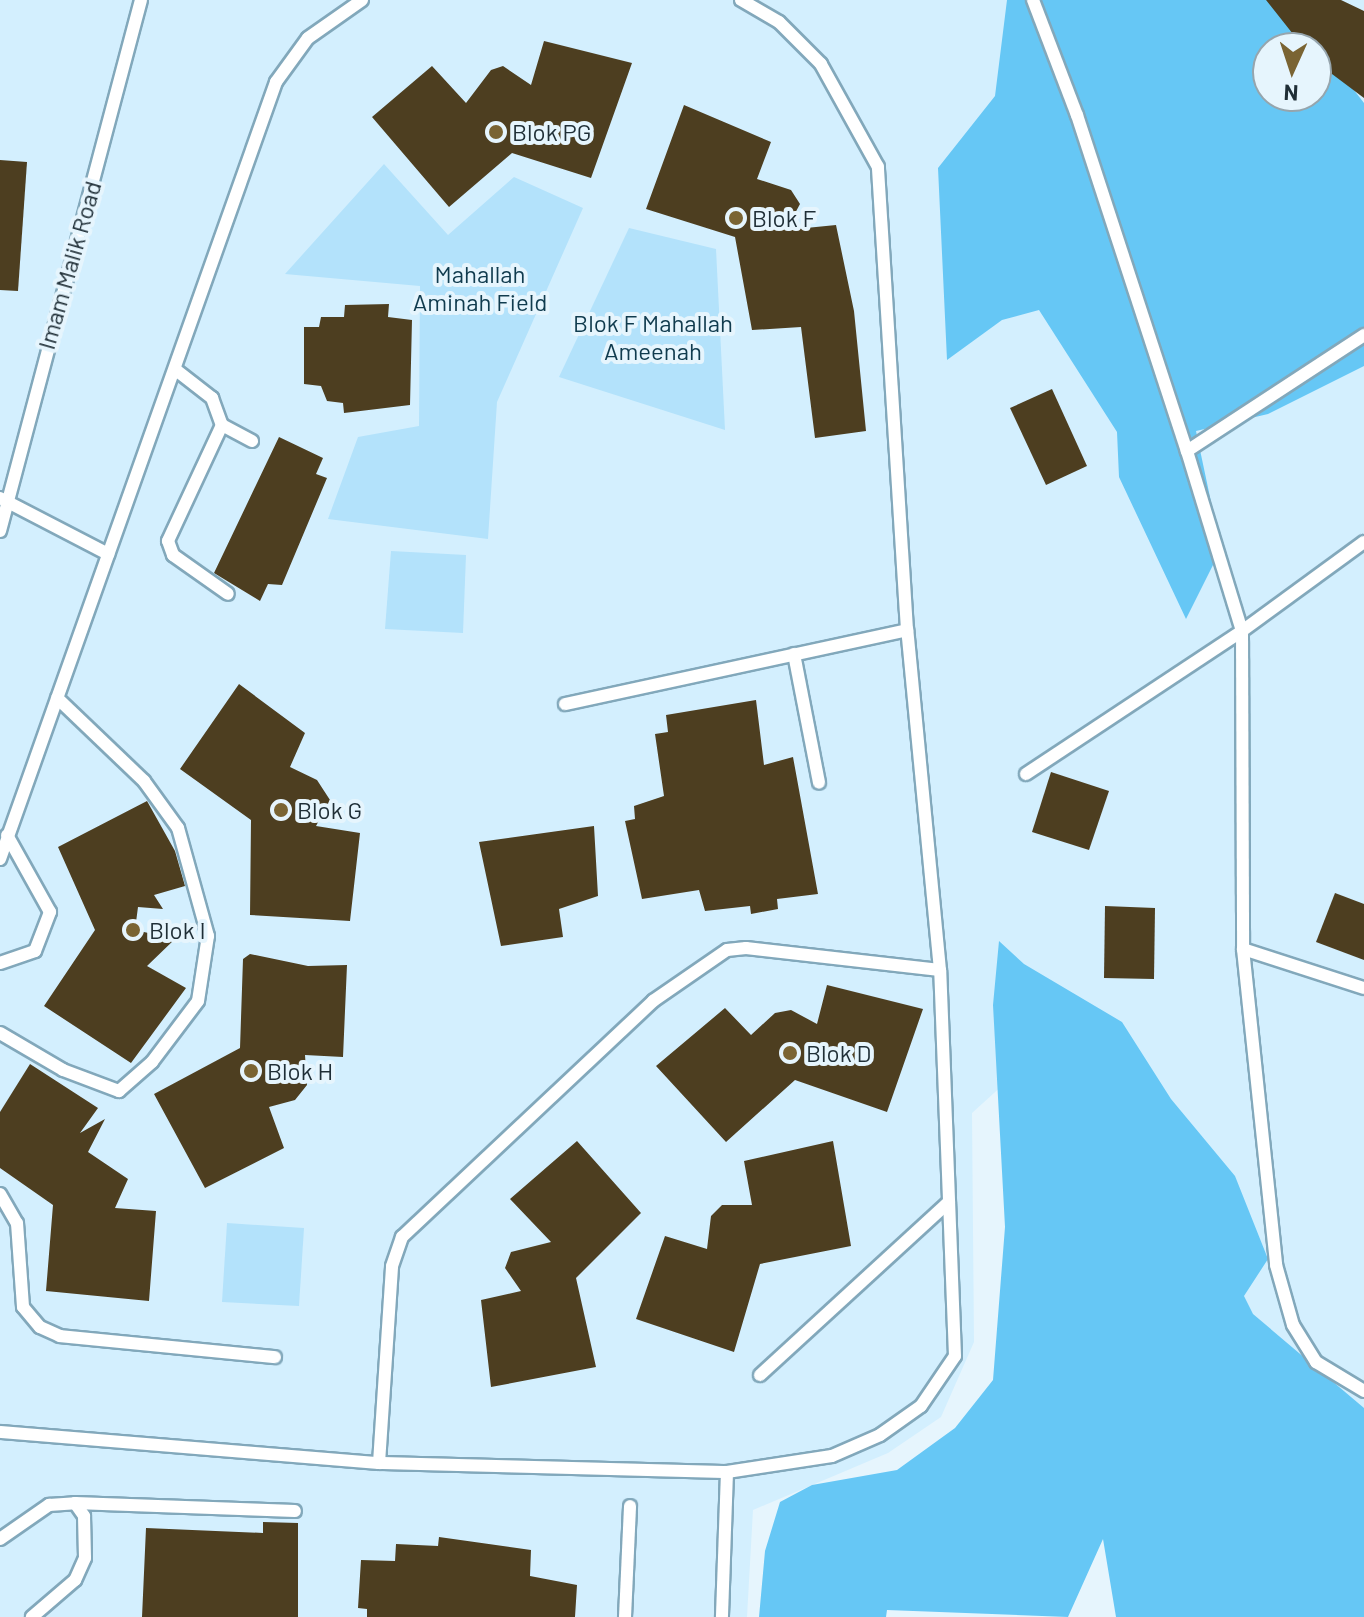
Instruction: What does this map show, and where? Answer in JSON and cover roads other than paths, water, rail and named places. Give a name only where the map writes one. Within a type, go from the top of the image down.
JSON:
[{"type":"lane","name":"Imam Malik Road","points":[[0,531],[4,500],[141,0]]},
{"type":"lane","points":[[0,859],[276,82],[308,38],[362,0]]},
{"type":"lane","points":[[0,1432],[379,1463],[727,1472],[832,1456],[880,1435],[940,1383],[955,1356],[958,1321],[949,1202],[940,970],[907,630],[878,167],[821,64],[779,22],[741,0]]},
{"type":"lane","points":[[1033,0],[1077,115],[1187,451],[1242,631],[1243,949],[1276,1265],[1293,1325],[1316,1362],[1364,1391]]},
{"type":"lane","points":[[1187,451],[1364,335]]},
{"type":"lane","points":[[176,370],[212,398],[222,425],[252,441]]},
{"type":"lane","points":[[222,425],[168,541],[173,555],[228,594]]},
{"type":"lane","points":[[4,500],[108,554]]},
{"type":"lane","points":[[1026,774],[1242,631],[1364,542]]},
{"type":"lane","points":[[565,704],[907,630]]},
{"type":"lane","points":[[794,654],[819,783]]},
{"type":"lane","points":[[0,1033],[63,1070],[119,1091],[152,1062],[198,1001],[208,936],[178,828],[144,781],[57,698]]},
{"type":"lane","points":[[0,963],[35,951],[50,912],[7,835]]},
{"type":"lane","points":[[379,1463],[392,1266],[402,1237],[653,1001],[727,950],[746,948],[940,970]]},
{"type":"lane","points":[[1243,949],[1364,988]]},
{"type":"lane","points":[[0,1194],[17,1223],[23,1307],[40,1327],[60,1336],[275,1357]]},
{"type":"lane","points":[[760,1375],[949,1202]]},
{"type":"lane","points":[[722,1617],[727,1472]]},
{"type":"lane","points":[[0,1539],[49,1505],[75,1503],[295,1511]]},
{"type":"lane","points":[[32,1617],[75,1580],[85,1558],[88,1535],[75,1503]]},
{"type":"lane","points":[[625,1617],[630,1506]]},
{"type":"place","name":"Blok PG","points":[[496,132]]},
{"type":"place","name":"Blok F","points":[[736,218]]},
{"type":"place","name":"Blok G","points":[[281,810]]},
{"type":"place","name":"Blok I","points":[[133,930]]},
{"type":"place","name":"Blok D","points":[[790,1053]]},
{"type":"place","name":"Blok H","points":[[251,1071]]},
{"type":"park label","name":"Mahallah Aminah Field","points":[[480,288]]},
{"type":"park label","name":"Blok F Mahallah Ameenah","points":[[653,337]]}]
